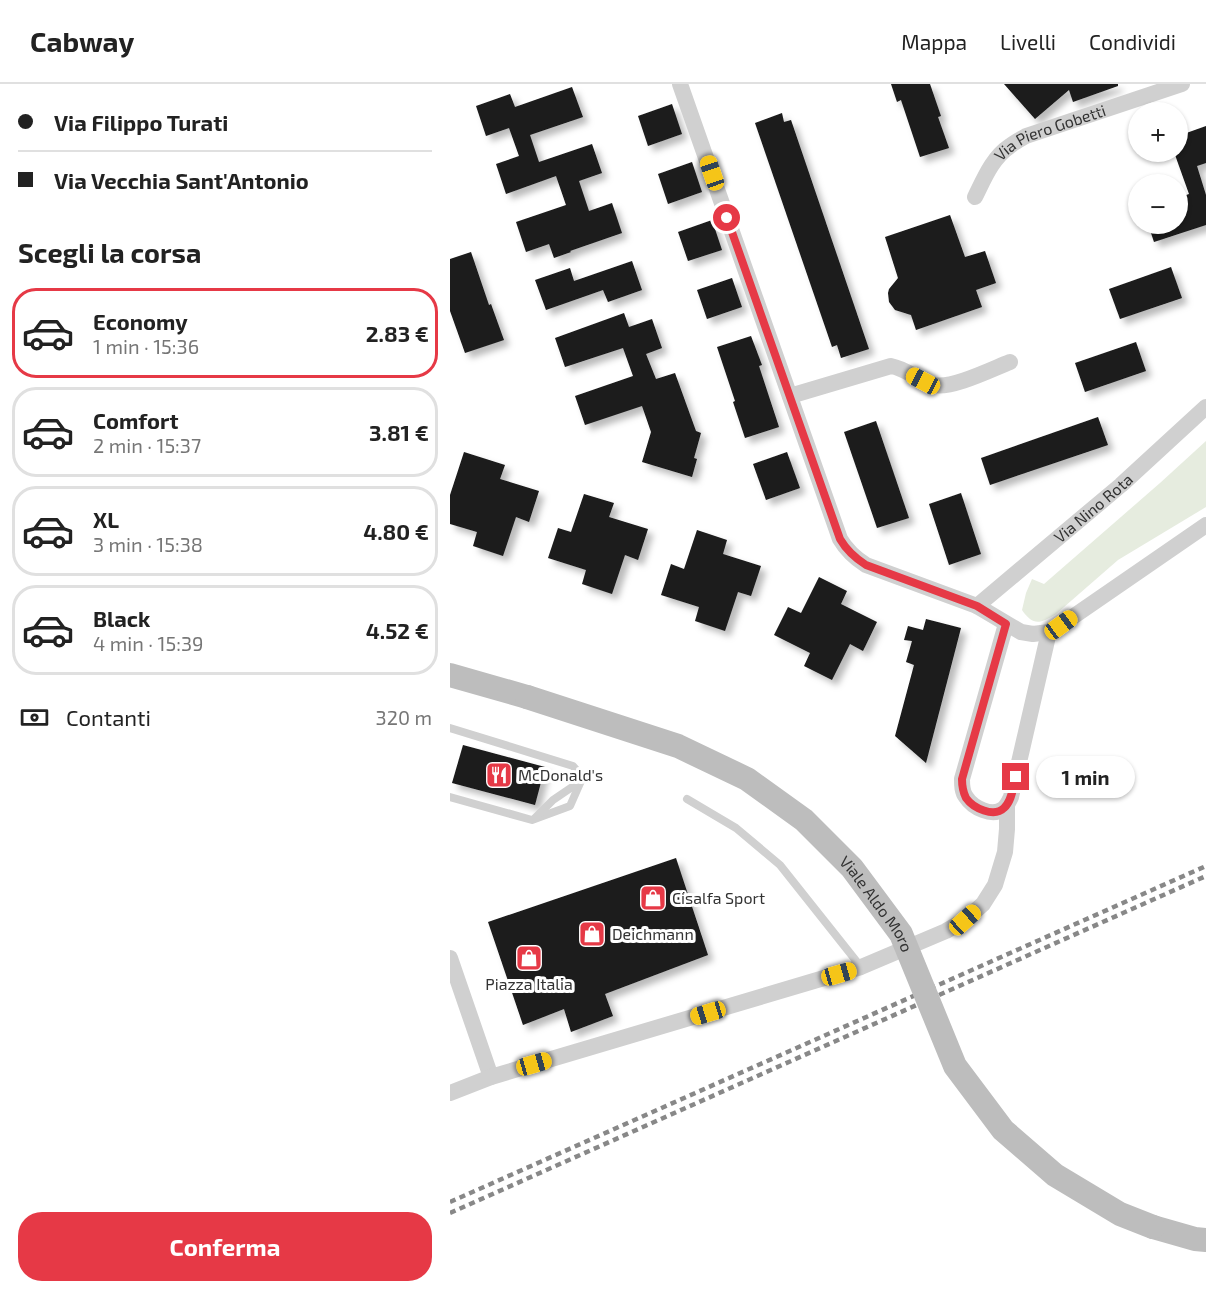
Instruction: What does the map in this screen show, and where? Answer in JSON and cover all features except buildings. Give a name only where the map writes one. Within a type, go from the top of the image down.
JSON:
[{"type":"main road","name":"Viale Aldo Moro","points":[[450,675],[527,697],[678,746],[747,779],[804,820],[852,868],[901,934],[955,1066],[1003,1130],[1055,1175],[1120,1214],[1153,1227],[1206,1240]]},
{"type":"street","points":[[680,84],[840,539],[857,559],[866,565],[977,606],[1006,624],[1022,632],[1033,634],[1049,632],[1061,625],[1206,525]]},
{"type":"street","name":"Via Piero Gobetti","points":[[975,197],[996,159],[1009,146],[1026,136],[1182,84]]},
{"type":"street","points":[[790,396],[891,366],[937,386],[950,385],[1010,362]]},
{"type":"street","name":"Via Nino Rota","points":[[977,606],[1121,485],[1206,407]]},
{"type":"street","points":[[1006,624],[962,779],[966,798],[974,805],[994,813],[1007,806]]},
{"type":"street","points":[[450,1093],[491,1077],[861,968],[946,931],[965,920],[983,904],[995,885],[1005,852],[1007,806],[1049,632]]},
{"type":"street","points":[[450,958],[491,1077]]},
{"type":"lane","points":[[450,728],[573,766],[579,773],[581,781],[570,806],[532,820],[450,797]]},
{"type":"lane","points":[[532,820],[553,800],[581,781]]},
{"type":"lane","points":[[687,799],[736,828],[780,865],[861,968]]},
{"type":"shaded area","points":[[1206,441],[1206,507],[1118,560],[1056,614],[1037,622],[1026,615],[1022,610],[1032,579],[1044,584]]},
{"type":"railway","points":[[450,1202],[1206,866]]},
{"type":"railway","points":[[450,1213],[1206,876]]},
{"type":"place","name":"McDonald's","points":[[499,775]]},
{"type":"place","name":"Cisalfa Sport","points":[[653,898]]},
{"type":"place","name":"Deichmann","points":[[592,934]]},
{"type":"place","name":"Piazza Italia","points":[[529,958]]},
{"type":"route","points":[[727,218],[840,539],[847,550],[866,565],[977,606],[1006,624],[962,779],[963,789],[966,798],[974,805],[994,813],[1007,806],[1016,777]]}]
